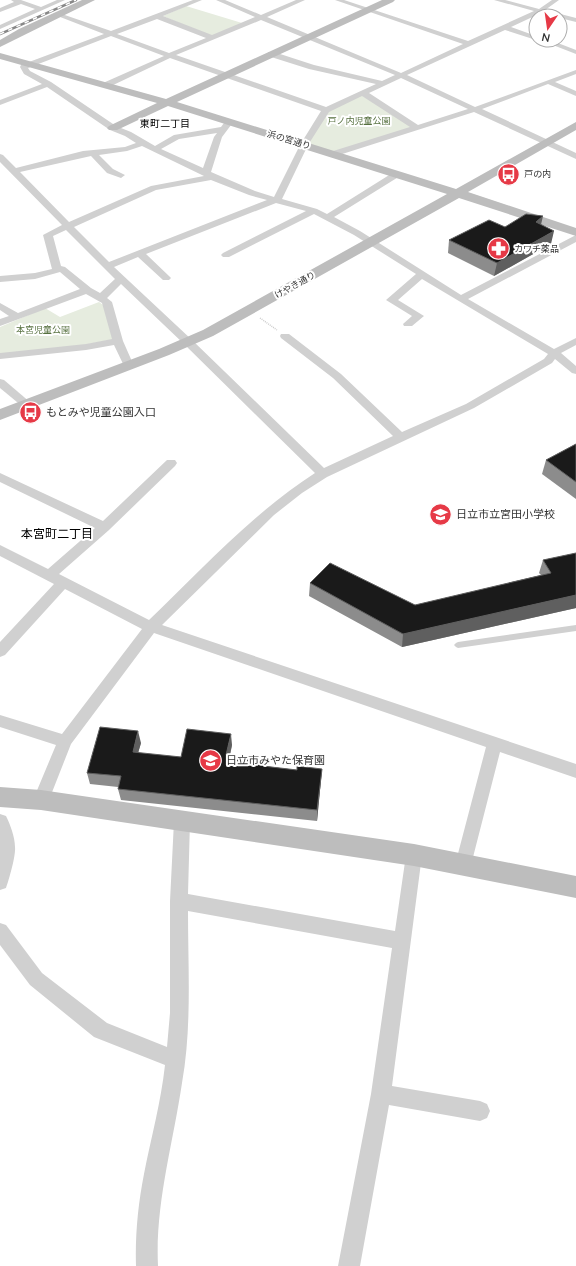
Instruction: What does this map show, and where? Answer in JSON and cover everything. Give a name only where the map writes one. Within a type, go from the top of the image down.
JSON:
[{"type":"street","points":[[14,0],[41,9]]},
{"type":"street","points":[[0,27],[62,0]]},
{"type":"street","points":[[0,44],[22,31],[90,0]]},
{"type":"street","points":[[199,0],[34,65],[24,67],[27,72],[48,84],[113,128],[128,134],[142,143],[209,175],[252,193],[277,199],[328,217],[461,299],[554,352],[576,371]]},
{"type":"street","points":[[219,0],[403,76],[576,156]]},
{"type":"street","points":[[106,85],[302,0]]},
{"type":"street","points":[[338,0],[369,9],[469,44]]},
{"type":"street","points":[[113,128],[307,37],[390,0]]},
{"type":"street","points":[[497,0],[528,8]]},
{"type":"street","points":[[544,8],[556,0]]},
{"type":"street","points":[[0,10],[21,2]]},
{"type":"street","points":[[57,14],[225,76],[326,110]]},
{"type":"street","points":[[156,16],[213,38]]},
{"type":"street","points":[[107,266],[277,199],[304,145],[326,110],[403,76],[528,16]]},
{"type":"street","points":[[504,27],[528,35]]},
{"type":"street","points":[[565,48],[576,52]]},
{"type":"street","points":[[271,54],[312,68],[363,78],[383,84]]},
{"type":"street","name":"浜の宮通り","points":[[0,56],[167,103],[227,126],[304,145],[576,232]]},
{"type":"street","points":[[333,154],[476,109],[576,72]]},
{"type":"street","points":[[549,82],[576,94]]},
{"type":"street","points":[[0,104],[48,84]]},
{"type":"street","points":[[364,93],[416,128]]},
{"type":"street","points":[[0,94],[12,99]]},
{"type":"street","name":"けやき通り","points":[[0,415],[188,342],[372,243],[576,125]]},
{"type":"street","points":[[155,149],[177,137],[227,126]]},
{"type":"street","points":[[209,175],[218,137],[227,126]]},
{"type":"street","points":[[14,171],[93,153],[126,149],[142,143]]},
{"type":"street","points":[[93,153],[110,171],[121,174]]},
{"type":"street","points":[[0,157],[107,266],[188,342],[323,474]]},
{"type":"street","points":[[328,217],[397,174]]},
{"type":"street","points":[[57,270],[48,235],[119,202],[154,188],[209,175]]},
{"type":"street","points":[[226,255],[314,211]]},
{"type":"street","points":[[461,299],[576,238]]},
{"type":"street","points":[[139,253],[166,278]]},
{"type":"street","points":[[0,279],[35,276],[62,269],[87,290],[102,298],[106,302],[118,341],[129,366]]},
{"type":"street","points":[[408,324],[419,316],[391,300],[421,274]]},
{"type":"street","points":[[102,298],[121,278]]},
{"type":"street","points":[[0,323],[87,290]]},
{"type":"street","points":[[0,306],[16,316]]},
{"type":"street","points":[[285,336],[337,376],[401,437]]},
{"type":"street","points":[[0,356],[72,349],[118,341]]},
{"type":"street","points":[[41,800],[65,741],[151,627],[270,512],[298,490],[323,474],[470,406],[548,361],[554,352],[576,341]]},
{"type":"street","points":[[0,382],[27,405]]},
{"type":"street","points":[[49,575],[104,527],[171,463]]},
{"type":"street","points":[[0,477],[104,527]]},
{"type":"street","points":[[0,550],[151,627],[576,771]]},
{"type":"street","points":[[0,651],[63,583]]},
{"type":"street","points":[[0,721],[65,741]]},
{"type":"street","points":[[463,865],[494,744]]},
{"type":"street","points":[[0,798],[41,800],[414,855],[576,887]]},
{"type":"street","points":[[147,1266],[146,1242],[154,1176],[173,1082],[179,1013],[179,901],[182,820]]},
{"type":"street","points":[[0,821],[7,847],[0,882]]},
{"type":"street","points":[[348,1266],[381,1094],[414,855]]},
{"type":"street","points":[[179,901],[402,941]]},
{"type":"street","points":[[0,931],[36,979],[101,1030],[175,1060]]},
{"type":"street","points":[[381,1094],[480,1111]]},
{"type":"lane","points":[[458,645],[576,628]]},
{"type":"path","points":[[250,310],[285,336]]},
{"type":"green space","points":[[186,6],[242,23],[212,37],[163,16]]},
{"type":"green space","name":"戸ノ内児童公園","points":[[361,95],[417,128],[334,152],[304,145],[326,110]]},
{"type":"green space","name":"本宮児童公園","points":[[99,302],[106,307],[115,339],[83,345],[0,354],[0,327],[45,308],[60,317]]},
{"type":"building","points":[[526,214],[543,216],[536,222],[554,231],[497,263],[449,240],[489,220],[505,227]]},
{"type":"building","points":[[576,444],[576,482],[546,460]]},
{"type":"building","points":[[576,553],[576,595],[403,634],[310,583],[330,563],[415,605],[551,573],[543,560]]},
{"type":"building","points":[[100,727],[138,731],[133,752],[181,757],[187,729],[231,734],[226,755],[264,760],[263,766],[297,770],[297,766],[322,769],[317,810],[118,789],[121,776],[87,773]]},
{"type":"railway","points":[[0,34],[76,0]]},
{"type":"place","name":"戸の内","points":[[508,174]]},
{"type":"place","name":"カワチ薬品","points":[[498,249]]},
{"type":"place","name":"もとみや児童公園入口","points":[[31,412]]},
{"type":"place","name":"日立市立宮田小学校","points":[[441,514]]},
{"type":"place","name":"日立市みやた保育園","points":[[211,760]]},
{"type":"district","name":"東町二丁目","points":[[165,124]]},
{"type":"district","name":"本宮町二丁目","points":[[57,534]]}]
